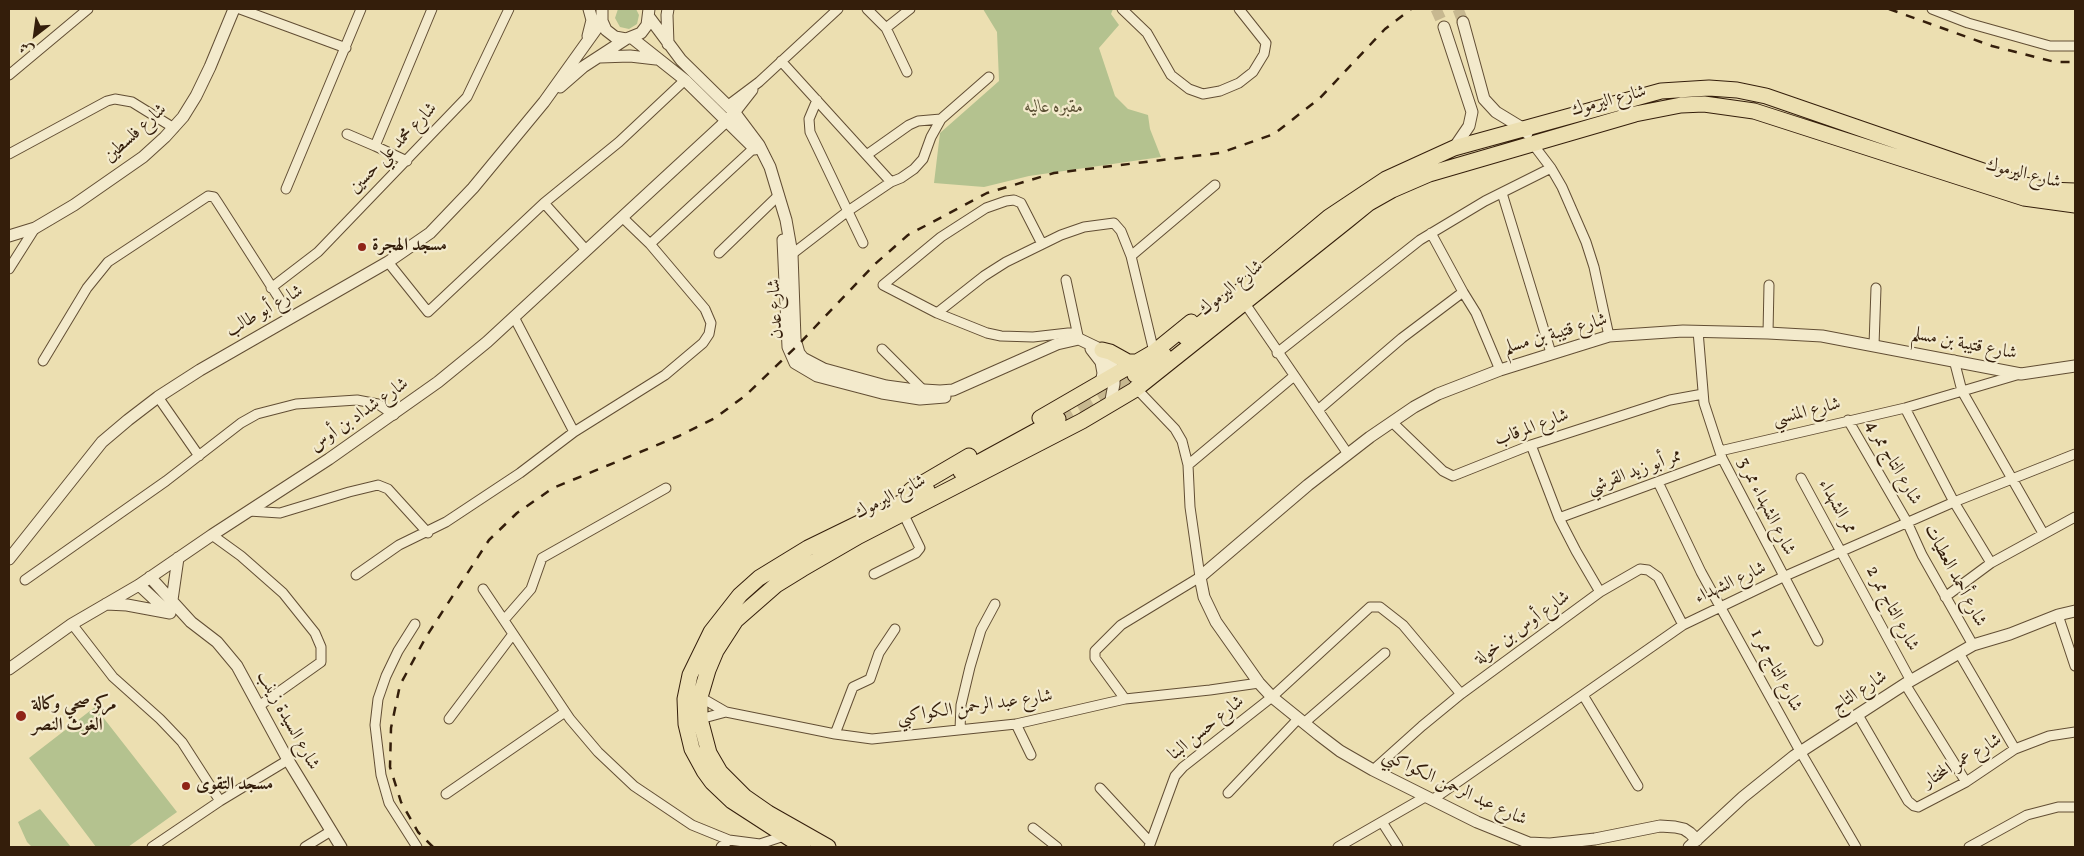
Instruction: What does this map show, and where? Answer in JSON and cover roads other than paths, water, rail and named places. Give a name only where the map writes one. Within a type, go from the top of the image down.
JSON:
[{"type":"highway","name":"شارع اليرموك","points":[[1134,373],[1159,360],[1328,217],[1386,178],[1454,148],[1661,91],[1709,88],[1737,90],[1766,96],[2021,184],[2048,190],[2075,191]]},
{"type":"highway","name":"شارع اليرموك","points":[[828,847],[768,813],[729,782],[717,768],[709,753],[700,719],[700,697],[708,670],[719,644],[729,629],[746,610],[788,577],[903,513],[1110,406],[1134,373],[1244,302],[1362,209],[1392,190],[1429,174],[1655,109],[1704,104],[1730,106],[1754,111],[2024,198],[2075,205]]},
{"type":"highway","points":[[873,515],[920,484],[1072,400],[1115,374],[1134,373],[1154,352],[1312,223],[1328,217]]},
{"type":"highway","points":[[1102,350],[1110,352],[1128,362],[1134,373]]},
{"type":"highway","points":[[1072,400],[1080,408],[1082,421]]},
{"type":"highway","name":"شارع اليرموك","points":[[803,847],[750,814],[721,792],[697,760],[688,734],[684,712],[690,675],[711,632],[732,604],[749,586],[769,570],[873,515],[943,482],[1058,419]]},
{"type":"street","points":[[9,75],[88,9]]},
{"type":"street","name":"شارع فلسطين","points":[[9,236],[35,228],[100,188],[143,157],[174,128],[196,96],[234,9]]},
{"type":"street","points":[[240,9],[346,48]]},
{"type":"street","points":[[286,188],[361,9]]},
{"type":"street","points":[[375,146],[432,9]]},
{"type":"street","name":"شارع محمد علي حسين","points":[[271,288],[318,252],[407,161],[470,92],[509,9]]},
{"type":"street","points":[[588,40],[592,20],[589,9]]},
{"type":"street","points":[[668,9],[668,46]]},
{"type":"street","name":"شارع شداد بن أوس","points":[[9,669],[14,659],[139,585],[394,415],[465,361],[622,217],[759,82],[838,9]]},
{"type":"street","points":[[867,9],[886,28],[907,72]]},
{"type":"street","points":[[886,28],[910,9]]},
{"type":"street","points":[[1122,9],[1147,33],[1172,75],[1189,89],[1203,94],[1220,91],[1243,80],[1253,72],[1264,54],[1266,43],[1239,9]]},
{"type":"street","points":[[1932,9],[1968,23],[2050,46],[2075,46]]},
{"type":"street","name":"شارع أبو طالب","points":[[9,559],[102,442],[158,397],[290,317],[388,262],[419,242],[440,224],[478,182],[544,102],[588,40],[600,13]]},
{"type":"street","name":"شارع عدن","points":[[600,13],[606,30],[615,37],[629,39],[658,59],[727,113],[759,145],[770,167],[777,196],[789,257],[795,339],[799,353],[803,358],[824,369],[861,380],[924,391],[954,390],[1057,344],[1078,338]]},
{"type":"street","name":"شارع أبو طالب","points":[[544,102],[583,67],[641,33],[647,25],[649,13]]},
{"type":"street","name":"شارع عدن","points":[[649,13],[668,46],[727,113],[754,148],[777,196]]},
{"type":"street","points":[[1463,22],[1484,99],[1496,112],[1524,129],[1562,186],[1586,242],[1594,267],[1609,336]]},
{"type":"street","points":[[1444,27],[1472,112],[1469,126],[1454,148]]},
{"type":"street","points":[[598,57],[630,56],[658,59]]},
{"type":"street","points":[[781,61],[868,154],[891,182]]},
{"type":"street","points":[[789,257],[848,211],[891,182],[908,174],[920,164],[940,119],[990,77]]},
{"type":"street","points":[[388,262],[428,312],[544,203],[619,142],[684,80]]},
{"type":"street","points":[[9,154],[115,99],[132,102],[174,128]]},
{"type":"street","points":[[817,100],[809,119],[810,132],[864,243]]},
{"type":"street","points":[[868,154],[909,125],[918,121],[940,119]]},
{"type":"street","points":[[347,134],[407,161]]},
{"type":"street","points":[[650,244],[754,148]]},
{"type":"street","points":[[1277,353],[1431,233],[1550,168]]},
{"type":"street","points":[[1131,256],[1215,186]]},
{"type":"street","points":[[1502,193],[1551,353]]},
{"type":"street","points":[[43,360],[87,288],[108,262],[208,196],[214,198],[218,203],[290,317]]},
{"type":"street","points":[[719,253],[777,196]]},
{"type":"street","points":[[1042,244],[1021,203],[1014,200],[1006,201],[986,208],[941,238],[883,285],[937,313],[976,330],[1001,336],[1078,338],[1102,350],[1111,363],[1115,374],[1110,406]]},
{"type":"street","points":[[544,203],[586,250]]},
{"type":"street","points":[[356,575],[391,550],[428,533],[520,473],[574,432],[665,375],[703,343],[709,334],[711,322],[705,309],[650,244],[622,217]]},
{"type":"street","points":[[937,313],[996,267],[1042,244],[1084,228],[1114,223],[1121,231],[1131,256],[1154,352]]},
{"type":"street","points":[[9,268],[35,228]]},
{"type":"street","points":[[1431,233],[1476,313],[1500,370]]},
{"type":"street","name":"شارع عدن","points":[[789,257],[787,342],[791,358],[794,363],[809,372],[859,388],[909,398],[928,399],[946,396],[986,381],[1078,338]]},
{"type":"street","points":[[1066,280],[1078,338],[1092,350],[1101,362],[1103,373],[1101,383]]},
{"type":"street","points":[[1768,333],[1769,285]]},
{"type":"street","points":[[1874,345],[1876,288]]},
{"type":"street","points":[[1318,410],[1402,338],[1463,292]]},
{"type":"street","points":[[1244,302],[1277,353],[1348,454]]},
{"type":"street","points":[[514,317],[574,432]]},
{"type":"street","points":[[1698,331],[1702,394],[1721,454]]},
{"type":"street","name":"شارع قتيبة بن مسلم","points":[[1200,577],[1348,454],[1392,422],[1438,394],[1500,370],[1609,336],[1698,331],[1822,336],[2021,374],[2075,366]]},
{"type":"street","points":[[882,349],[924,391]]},
{"type":"street","points":[[1954,360],[1962,391],[2043,533]]},
{"type":"street","points":[[1124,699],[1095,658],[1095,651],[1121,625],[1200,577],[1190,507],[1188,465],[1178,433],[1134,373]]},
{"type":"street","name":"شارع المنسي","points":[[1721,454],[1848,420],[1905,408],[2021,374]]},
{"type":"street","points":[[1188,465],[1294,376]]},
{"type":"street","name":"شارع المرقاب","points":[[1392,422],[1443,471],[1453,476],[1531,445],[1670,400],[1702,394]]},
{"type":"street","points":[[158,397],[199,456]]},
{"type":"street","points":[[25,580],[199,456],[248,418],[276,409],[312,403],[357,400],[378,404],[394,415]]},
{"type":"street","points":[[1905,408],[1954,502],[1991,563]]},
{"type":"street","name":"شارع التاج ممر 4","points":[[1848,420],[1907,522]]},
{"type":"street","points":[[1531,445],[1559,518],[1600,592]]},
{"type":"street","name":"ممر أبو زيد القرشي","points":[[1559,518],[1658,482],[1721,454]]},
{"type":"street","name":"شارع الشهداء ممر 3","points":[[1721,454],[1783,577],[1818,641]]},
{"type":"street","name":"شارع الشهداء","points":[[1338,847],[1428,798],[1583,695],[1683,625],[1783,577],[1907,522],[2075,454]]},
{"type":"street","name":"ممر الشهداء","points":[[1801,478],[1842,552]]},
{"type":"street","name":"شارع التاج ممر 1","points":[[1658,482],[1701,572],[1800,751],[1856,847]]},
{"type":"street","points":[[249,511],[280,513],[378,485],[388,489],[428,533]]},
{"type":"street","points":[[504,620],[531,589],[542,558],[666,488]]},
{"type":"street","points":[[874,574],[916,553],[920,548],[903,513]]},
{"type":"street","points":[[1945,598],[1991,563],[2075,517]]},
{"type":"street","name":"شارع أحمد العطيات","points":[[1907,522],[1945,598],[1973,644]]},
{"type":"street","points":[[212,535],[242,556],[283,593],[315,633],[320,647],[321,662],[259,706]]},
{"type":"street","name":"شارع التاج ممر 2","points":[[1842,552],[1908,683],[1966,782]]},
{"type":"street","points":[[172,600],[178,558]]},
{"type":"street","name":"شارع أوس بن خولة","points":[[1373,770],[1461,694],[1600,592],[1640,569],[1648,570],[1658,577],[1683,625]]},
{"type":"street","name":"شارع السيدة زينب","points":[[150,577],[191,622],[223,649],[237,666],[288,760],[341,847]]},
{"type":"street","name":"شارع عبد الرحمن الكواكبي","points":[[1200,577],[1204,597],[1216,622],[1259,683],[1272,697],[1340,751],[1373,770],[1477,822],[1529,843],[1592,843],[1660,826],[1675,826],[1690,833],[1695,845]]},
{"type":"street","name":"شارع السيدة زينب","points":[[139,585],[170,613],[191,622]]},
{"type":"street","points":[[483,589],[565,712],[598,752],[634,786],[692,825],[728,840],[760,844],[784,836]]},
{"type":"street","points":[[106,604],[127,604],[170,613]]},
{"type":"street","points":[[960,729],[961,705],[980,630],[995,604]]},
{"type":"street","points":[[1272,697],[1365,609],[1374,605],[1386,610],[1403,625],[1461,694]]},
{"type":"street","name":"شارع التاج","points":[[1695,845],[1743,797],[1800,751],[1908,683],[1973,644],[2010,634],[2058,614],[2075,611]]},
{"type":"street","points":[[2058,614],[2075,666]]},
{"type":"street","points":[[72,624],[114,676],[160,718],[182,742],[220,801]]},
{"type":"street","points":[[416,624],[398,651],[386,676],[378,699],[375,725],[381,775],[387,797],[394,812],[418,847]]},
{"type":"street","points":[[835,734],[853,687],[870,679],[879,653],[895,629]]},
{"type":"street","points":[[449,719],[513,634]]},
{"type":"street","points":[[1228,793],[1301,721],[1386,653]]},
{"type":"street","points":[[1959,653],[2015,749]]},
{"type":"street","name":"شارع عبد الرحمن الكواكبي","points":[[700,697],[726,712],[835,734],[872,739],[1016,724],[1124,699],[1259,683]]},
{"type":"street","points":[[1583,695],[1638,786]]},
{"type":"street","name":"شارع حسن البنا","points":[[1149,844],[1179,771],[1272,697]]},
{"type":"street","points":[[446,794],[565,712]]},
{"type":"street","name":"شارع عبد الرحمن الكواكبي","points":[[700,719],[726,712]]},
{"type":"street","name":"شارع عمر المختار","points":[[1858,715],[1908,801],[1914,806],[1922,806],[1966,782],[2015,749],[2049,736],[2075,732]]},
{"type":"street","points":[[1016,724],[1030,755]]},
{"type":"street","points":[[156,846],[220,801],[288,760]]},
{"type":"street","points":[[1100,788],[1149,844]]},
{"type":"street","points":[[1969,847],[2026,815],[2058,807],[2075,807]]},
{"type":"street","points":[[1382,822],[1398,847]]},
{"type":"street","points":[[1033,828],[1057,847]]},
{"type":"street","points":[[305,847],[331,831]]},
{"type":"street","points":[[721,847],[728,840]]},
{"type":"tunnel","points":[[1436,9],[1444,27]]},
{"type":"tunnel","points":[[1458,9],[1463,22]]},
{"type":"tunnel","points":[[1058,419],[1135,375]]},
{"type":"railway","points":[[433,847],[418,832],[401,802],[390,767],[391,728],[400,685],[426,637],[489,540],[517,513],[553,488],[679,436],[715,418],[746,395],[797,346],[875,264],[908,235],[987,193],[1054,173],[1220,153],[1274,134],[1320,98],[1385,29],[1411,9]]},
{"type":"railway","points":[[1889,9],[1992,46],[2055,62],[2075,62]]},
{"type":"place","name":"مسجد الهجرة","points":[[362,247]]},
{"type":"place","name":"مركز صحي وكالة الغوث النصر","points":[[21,716]]},
{"type":"place","name":"مسجد التقوى","points":[[186,786]]},
{"type":"park label","name":"مقبره عاليه","points":[[1054,109]]}]
